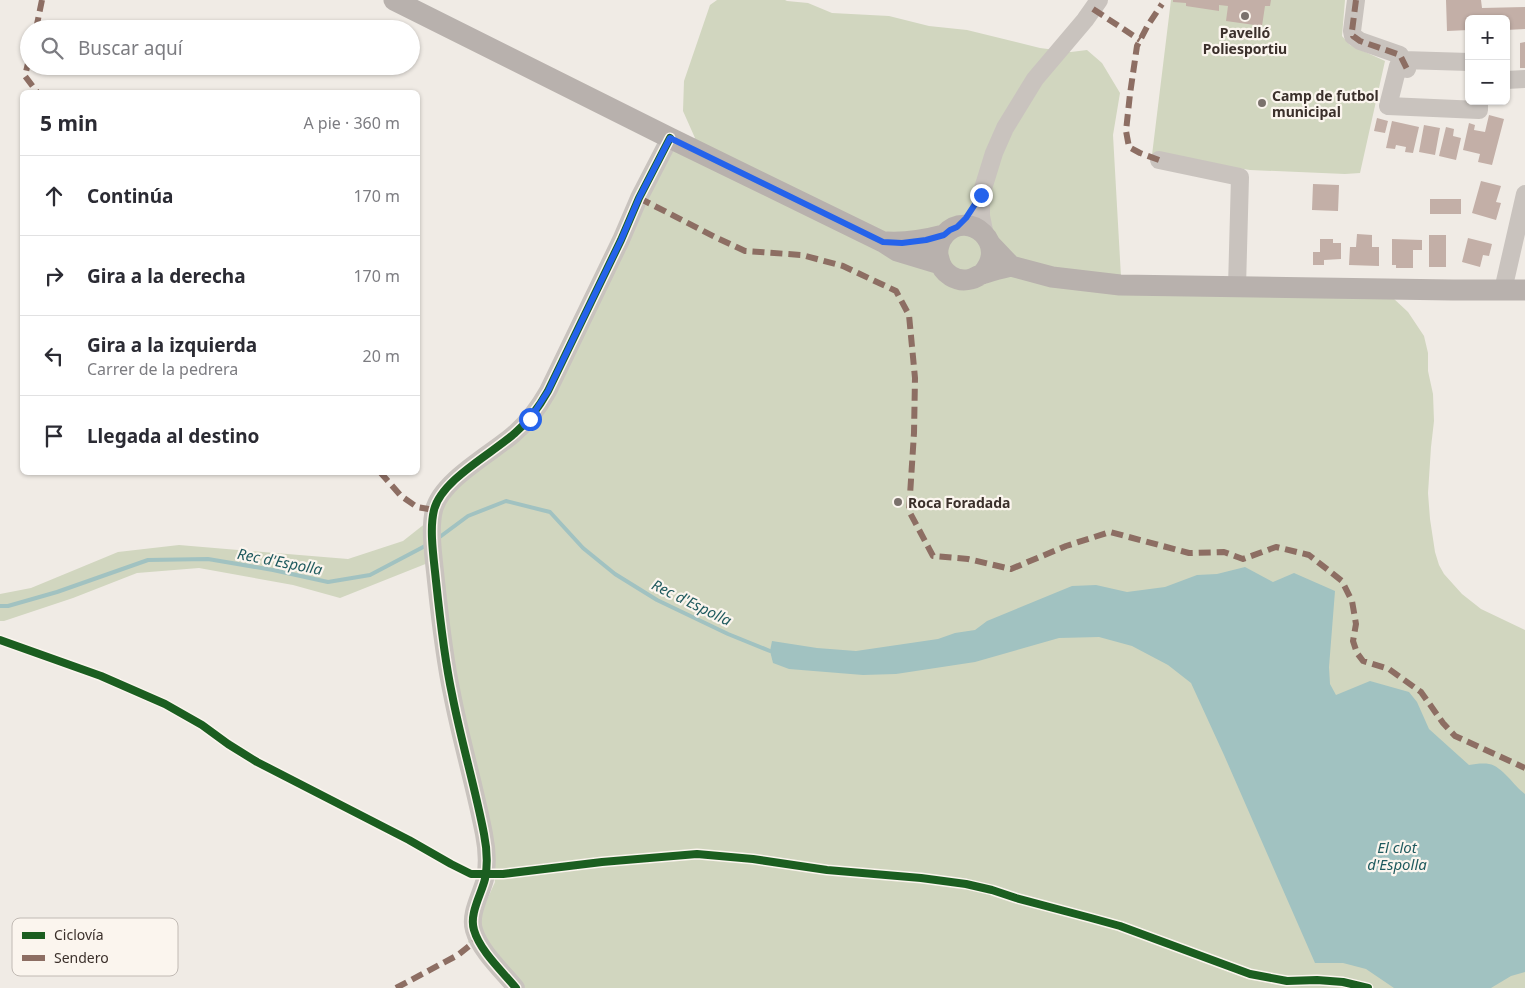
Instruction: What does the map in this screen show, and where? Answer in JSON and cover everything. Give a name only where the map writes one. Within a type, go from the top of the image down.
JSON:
[{"type":"main road","points":[[394,0],[883,242],[897,251],[940,264]]},
{"type":"main road","points":[[883,242],[902,243],[926,240],[951,231],[972,227],[988,240],[1011,266]]},
{"type":"main road","points":[[951,231],[938,249],[940,264],[949,275],[959,279],[974,279],[982,274],[1011,266],[1052,277],[1120,285],[1525,290]]},
{"type":"main road","points":[[982,274],[991,261],[988,240]]},
{"type":"street","points":[[988,240],[980,216],[981,195],[994,153],[1005,128],[1035,79],[1085,20],[1099,0]]},
{"type":"street","points":[[1356,0],[1353,36],[1400,55],[1405,65]]},
{"type":"street","points":[[1465,62],[1398,66],[1388,106],[1479,110],[1479,105]]},
{"type":"street","points":[[1510,80],[1525,79]]},
{"type":"street","points":[[516,988],[483,948],[472,921],[485,878],[487,855],[441,634],[433,541],[434,510],[438,499],[445,489],[530,419],[548,391],[621,240],[639,198],[670,138]]},
{"type":"street","points":[[1159,160],[1240,177],[1237,287]]},
{"type":"street","points":[[1503,290],[1525,194]]},
{"type":"street","points":[[951,231],[966,218],[981,195]]},
{"type":"green space","points":[[717,0],[785,0],[808,3],[832,13],[889,16],[929,26],[967,30],[1040,48],[1071,52],[1087,50],[1102,63],[1120,93],[1113,135],[1121,277],[1393,298],[1408,312],[1424,336],[1428,353],[1428,371],[1433,394],[1434,421],[1428,493],[1435,552],[1439,565],[1444,574],[1462,594],[1481,609],[1525,630],[1525,988],[525,988],[516,976],[468,942],[495,882],[442,633],[438,559],[340,598],[293,585],[199,568],[137,573],[73,598],[0,621],[0,594],[31,588],[118,552],[179,545],[348,559],[403,541],[436,515],[436,499],[533,414],[670,136],[687,144],[695,138],[683,111],[684,81],[710,5]]},
{"type":"green space","points":[[1171,0],[1345,0],[1342,36],[1350,45],[1385,61],[1360,173],[1250,170],[1152,155]]},
{"type":"water","name":"El clot d'Espolla","points":[[1245,567],[1273,582],[1294,573],[1335,591],[1329,667],[1330,684],[1336,695],[1370,681],[1409,692],[1417,702],[1429,729],[1469,765],[1489,764],[1499,768],[1525,794],[1525,972],[1511,976],[1491,988],[1394,988],[1366,969],[1343,963],[1315,963],[1191,683],[1168,665],[1132,646],[1099,637],[1059,638],[975,662],[896,674],[863,675],[789,669],[773,663],[770,651],[772,641],[817,648],[856,651],[938,639],[955,633],[975,630],[987,621],[1072,586],[1096,585],[1127,592],[1165,587],[1197,575],[1217,574]]},
{"type":"building","name":"Pavelló Poliesportiu","points":[[1173,0],[1271,0],[1270,6],[1265,6],[1262,26],[1226,21],[1228,6],[1219,5],[1219,11],[1186,6],[1186,3],[1173,2]]},
{"type":"building","points":[[1446,0],[1481,0],[1482,8],[1525,7],[1525,29],[1510,30],[1510,15],[1465,15],[1465,30],[1447,31]]},
{"type":"building","points":[[1525,42],[1525,68],[1520,68],[1520,43]]},
{"type":"building","points":[[1489,115],[1504,119],[1492,165],[1478,162],[1480,154],[1463,150],[1469,123],[1475,125],[1474,130],[1485,132]]},
{"type":"building","points":[[1377,118],[1388,121],[1385,133],[1374,131]]},
{"type":"building","points":[[1392,121],[1419,127],[1413,153],[1405,152],[1406,147],[1396,145],[1395,149],[1386,148]]},
{"type":"building","points":[[1424,125],[1440,128],[1435,155],[1419,152]]},
{"type":"building","points":[[1446,127],[1454,129],[1453,136],[1461,138],[1456,160],[1439,156]]},
{"type":"building","points":[[1481,181],[1501,186],[1496,202],[1501,203],[1496,220],[1472,213]]},
{"type":"building","points":[[1313,184],[1339,185],[1338,211],[1312,210]]},
{"type":"building","points":[[1430,199],[1461,199],[1461,214],[1430,214]]},
{"type":"building","points":[[1357,234],[1372,235],[1372,247],[1379,247],[1379,266],[1349,265],[1350,247],[1356,247]]},
{"type":"building","points":[[1429,235],[1446,235],[1446,267],[1429,267]]},
{"type":"building","points":[[1468,238],[1492,244],[1489,256],[1483,255],[1480,267],[1462,262]]},
{"type":"building","points":[[1320,239],[1333,239],[1333,243],[1341,243],[1341,259],[1324,260],[1324,265],[1313,265],[1313,252],[1320,252]]},
{"type":"building","points":[[1392,239],[1422,240],[1422,250],[1413,250],[1413,268],[1396,268],[1396,265],[1392,265]]},
{"type":"waterway","name":"Rec d'Espolla","points":[[437,539],[468,516],[506,501],[550,512],[583,548],[615,574],[657,600],[728,634],[770,651]]},
{"type":"waterway","name":"Rec d'Espolla","points":[[0,606],[8,606],[57,592],[148,560],[208,559],[328,582],[370,575],[427,545]]},
{"type":"marked path","points":[[38,20],[42,0]]},
{"type":"marked path","points":[[1356,0],[1353,36],[1360,41],[1400,55],[1407,69]]},
{"type":"marked path","points":[[1159,160],[1129,147],[1126,131],[1137,46],[1162,4]]},
{"type":"marked path","points":[[1093,9],[1140,40]]},
{"type":"marked path","points":[[25,75],[36,90]]},
{"type":"marked path","points":[[639,198],[745,251],[802,255],[843,266],[896,291],[909,315],[915,378],[909,511],[933,556],[968,559],[1011,569],[1066,546],[1110,532],[1189,553],[1224,552],[1243,559],[1276,547],[1309,555],[1342,581],[1352,601],[1356,624],[1353,641],[1357,653],[1363,661],[1389,669],[1421,692],[1443,723],[1455,736],[1525,768]]},
{"type":"marked path","points":[[383,475],[401,496],[417,507],[434,510]]},
{"type":"marked path","points":[[396,988],[458,955],[478,939]]},
{"type":"cycle path","points":[[516,988],[481,946],[474,930],[474,911],[487,868],[485,840],[444,652],[432,545],[434,510],[447,488],[469,468],[515,433],[541,403],[621,240],[639,198],[670,138]]},
{"type":"cycle path","points":[[0,640],[101,676],[165,704],[202,725],[257,762],[471,874],[503,874],[602,862],[697,854],[753,859],[827,870],[921,878],[966,884],[992,890],[1120,926],[1250,974],[1287,981],[1317,980],[1343,982],[1368,988]]},
{"type":"place","name":"Pavelló Poliesportiu","points":[[1245,16]]},
{"type":"place","name":"Camp de futbol municipal","points":[[1262,103]]},
{"type":"place","name":"Roca Foradada","points":[[898,502]]},
{"type":"route","points":[[530,419],[548,391],[621,240],[639,198],[670,138],[883,242],[902,243],[926,240],[944,235],[957,227],[966,218],[981,195]]}]
